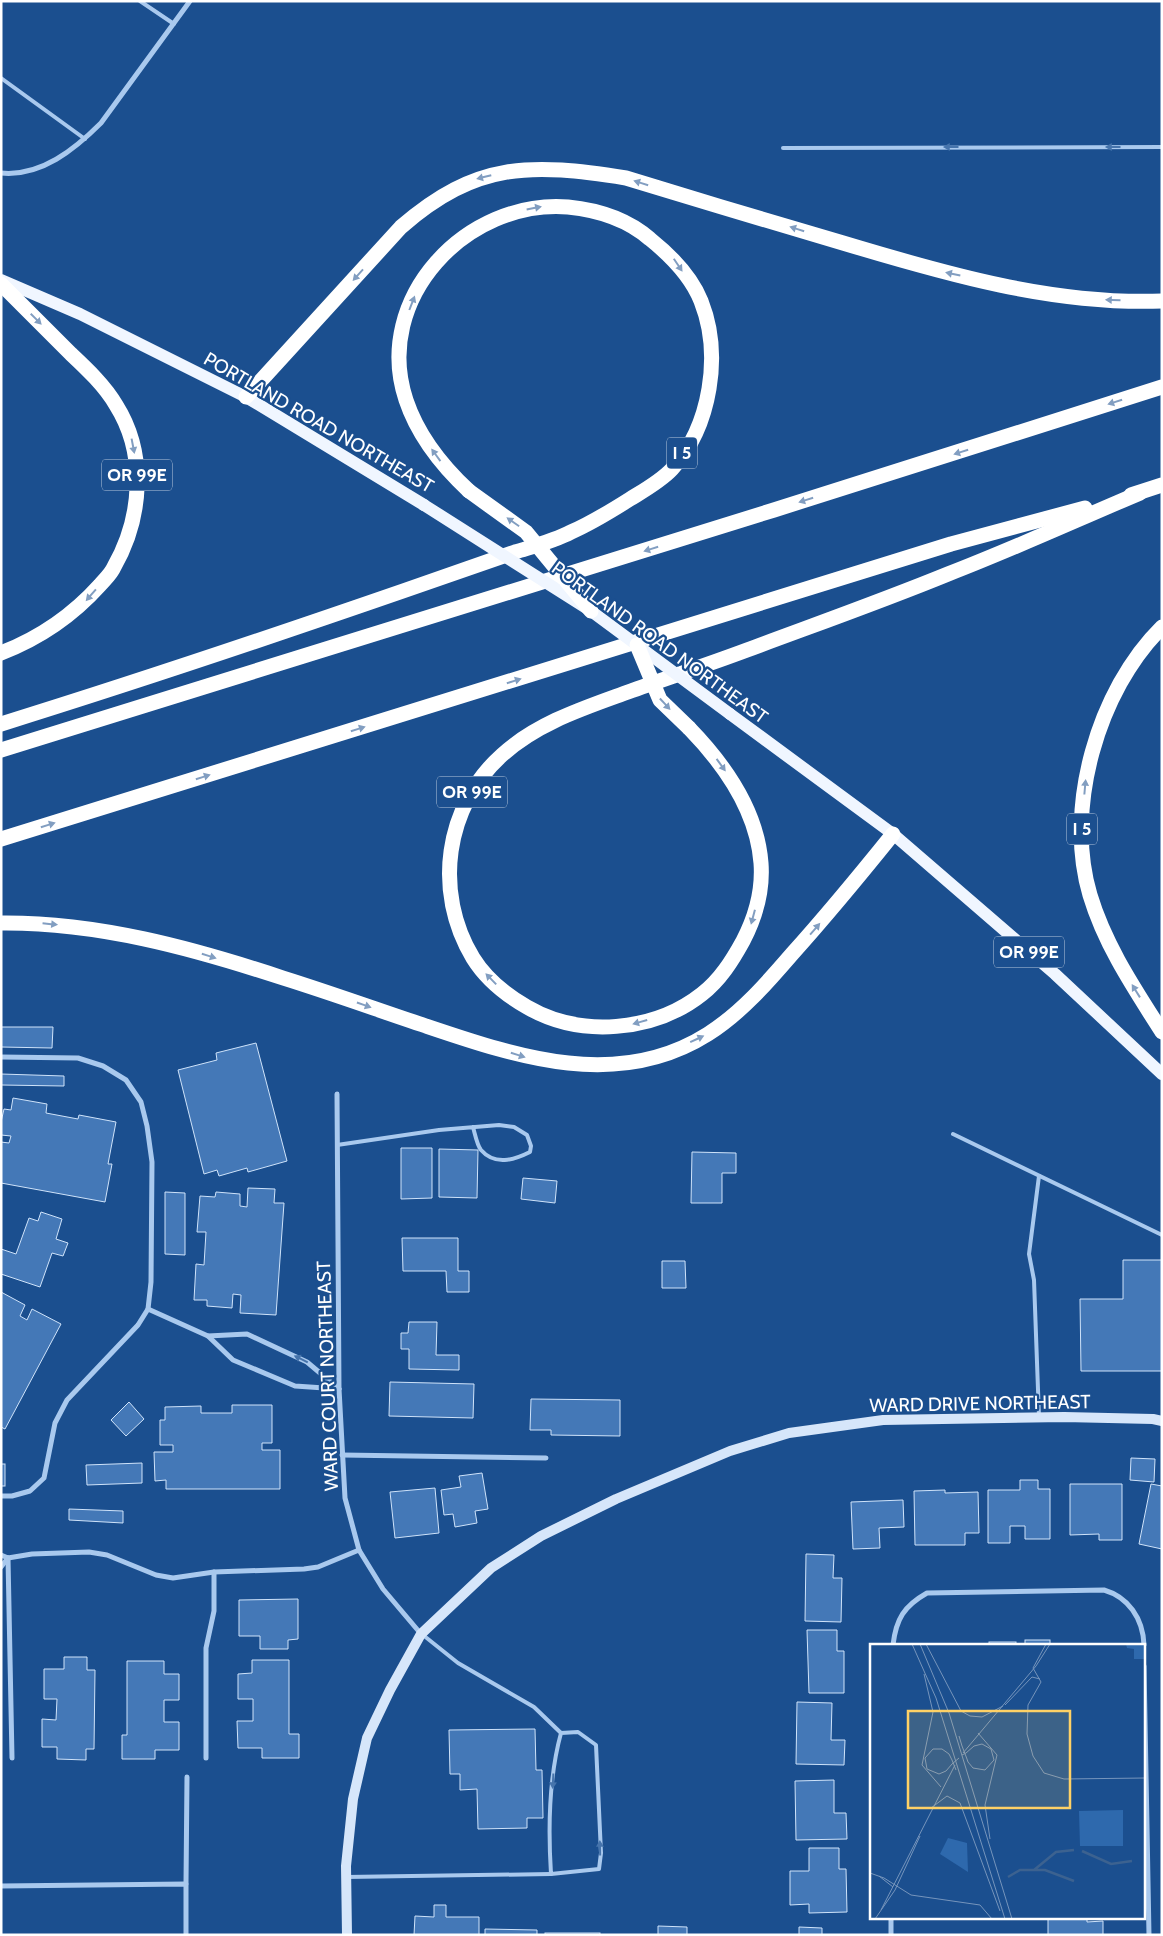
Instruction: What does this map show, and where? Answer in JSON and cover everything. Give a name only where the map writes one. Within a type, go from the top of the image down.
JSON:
[{"type":"highway","points":[[246,397],[401,227],[423,208],[464,183],[510,171],[576,170],[626,178],[933,270],[1055,295],[1096,299],[1162,301]]},
{"type":"highway","name":"I 5","points":[[1,724],[178,668],[570,533],[633,497],[671,470],[690,441],[703,411],[711,374],[710,334],[700,298],[672,257],[638,229],[594,209],[546,205],[508,213],[466,234],[433,264],[413,299],[402,334],[400,366],[404,390],[421,434],[437,458],[468,491],[526,532],[591,611]]},
{"type":"highway","name":"OR 99E","points":[[1,284],[84,367],[116,405],[131,436],[137,467],[137,501],[129,533],[114,568],[85,602],[59,623],[1,653]]},
{"type":"highway","points":[[1,750],[783,508],[1162,387]]},
{"type":"highway","points":[[1,839],[951,544],[1140,493],[1162,485]]},
{"type":"highway","name":"OR 99E","points":[[637,645],[660,700],[708,748],[728,775],[749,812],[761,863],[761,889],[750,927],[728,966],[702,994],[669,1014],[630,1025],[598,1027],[570,1024],[544,1017],[515,1000],[491,980],[474,958],[454,917],[450,890],[449,859],[455,830],[461,810],[481,778],[502,755],[549,723],[580,710],[950,574],[1140,493]]},
{"type":"highway","name":"I 5","points":[[1162,627],[1135,659],[1104,716],[1086,776],[1082,817],[1086,875],[1095,909],[1110,947],[1162,1032]]},
{"type":"highway","points":[[1,923],[34,923],[103,930],[182,948],[281,977],[458,1037],[536,1060],[579,1065],[628,1063],[679,1048],[708,1034],[735,1013],[758,992],[836,904],[893,834]]},
{"type":"main road","name":"PORTLAND ROAD NORTHEAST","points":[[1,280],[80,314],[246,397],[424,505],[591,611],[893,834],[1055,974],[1162,1074]]},
{"type":"main road","name":"WARD DRIVE NORTHEAST","points":[[347,1935],[346,1877],[353,1799],[367,1738],[390,1690],[421,1634],[491,1568],[541,1536],[616,1499],[730,1451],[789,1433],[883,1420],[1039,1418],[1153,1419],[1162,1421]]},
{"type":"street","points":[[1,173],[36,168],[53,161],[85,139],[101,123],[190,1]]},
{"type":"street","points":[[1,1057],[78,1058],[103,1066],[126,1080],[141,1102],[147,1126],[152,1162],[151,1282],[148,1309],[138,1325],[67,1400],[56,1423],[44,1478],[30,1491],[12,1496],[1,1496]]},
{"type":"street","name":"WARD COURT NORTHEAST","points":[[337,1094],[339,1389],[345,1498],[359,1550],[383,1589],[421,1634]]},
{"type":"street","points":[[148,1309],[208,1336],[233,1360],[295,1386],[339,1389]]},
{"type":"street","points":[[208,1336],[247,1334],[307,1362],[339,1389]]},
{"type":"street","points":[[342,1455],[546,1458]]},
{"type":"street","points":[[1,1555],[8,1558],[32,1554],[89,1552],[107,1555],[156,1575],[173,1578],[214,1572],[304,1570],[318,1567],[359,1550]]},
{"type":"street","points":[[1,1568],[8,1558]]},
{"type":"street","points":[[8,1558],[12,1758]]},
{"type":"street","points":[[206,1758],[206,1648],[214,1611],[214,1572]]},
{"type":"street","points":[[893,1644],[895,1627],[902,1612],[912,1602],[927,1593],[1104,1590],[1117,1594],[1129,1604],[1138,1617],[1144,1644]]},
{"type":"street","points":[[1146,1774],[1149,1935]]},
{"type":"street","points":[[186,1935],[187,1776]]},
{"type":"street","points":[[1,1886],[186,1884]]},
{"type":"street","points":[[891,1918],[891,1935]]},
{"type":"lane","points":[[140,1],[174,24]]},
{"type":"lane","points":[[1,78],[85,139]]},
{"type":"lane","points":[[783,148],[1162,147]]},
{"type":"lane","points":[[337,1145],[473,1127],[499,1125],[514,1127],[527,1135],[531,1146],[530,1152],[513,1161],[493,1159],[481,1150],[473,1127]]},
{"type":"lane","points":[[953,1134],[1162,1236]]},
{"type":"lane","points":[[1039,1176],[1029,1254],[1034,1280],[1039,1418]]},
{"type":"lane","points":[[346,1877],[551,1874],[599,1869],[596,1745],[578,1732],[561,1733],[534,1707],[458,1663],[421,1634]]},
{"type":"lane","points":[[551,1874],[550,1850],[554,1759],[561,1733]]},
{"type":"building","points":[[1,1027],[53,1027],[52,1048],[1,1047]]},
{"type":"building","points":[[256,1043],[287,1161],[248,1172],[247,1168],[219,1176],[217,1170],[204,1174],[178,1070],[217,1060],[216,1053]]},
{"type":"building","points":[[1,1074],[64,1076],[64,1086],[1,1085]]},
{"type":"building","points":[[13,1098],[47,1104],[46,1113],[78,1119],[79,1115],[116,1122],[108,1164],[112,1164],[105,1202],[1,1183],[1,1142],[9,1143],[11,1136],[1,1135],[1,1122],[4,1109],[11,1110]]},
{"type":"building","points":[[401,1148],[432,1148],[432,1198],[401,1199]]},
{"type":"building","points":[[439,1149],[478,1150],[477,1198],[439,1197]]},
{"type":"building","points":[[692,1152],[736,1153],[736,1173],[722,1173],[722,1203],[691,1203]]},
{"type":"building","points":[[523,1178],[557,1181],[555,1203],[521,1199]]},
{"type":"building","points":[[248,1188],[275,1189],[274,1203],[284,1203],[276,1315],[240,1313],[241,1295],[233,1294],[232,1308],[207,1306],[207,1300],[194,1300],[196,1264],[204,1265],[206,1232],[197,1232],[200,1196],[215,1197],[216,1192],[240,1194],[240,1206],[247,1207]]},
{"type":"building","points":[[165,1192],[185,1193],[185,1255],[165,1254]]},
{"type":"building","points":[[41,1212],[62,1219],[56,1239],[68,1243],[63,1256],[52,1253],[40,1287],[1,1274],[1,1249],[16,1254],[29,1218],[38,1221]]},
{"type":"building","points":[[402,1238],[458,1238],[458,1271],[469,1271],[469,1292],[447,1292],[446,1271],[403,1271]]},
{"type":"building","points":[[1123,1260],[1162,1260],[1162,1371],[1081,1371],[1080,1299],[1123,1299]]},
{"type":"building","points":[[662,1261],[685,1261],[686,1288],[662,1288]]},
{"type":"building","points":[[1,1292],[25,1305],[20,1316],[27,1320],[32,1309],[61,1324],[5,1429],[1,1427]]},
{"type":"building","points":[[409,1322],[437,1322],[436,1355],[459,1355],[459,1370],[409,1369],[409,1349],[401,1349],[401,1333],[408,1333]]},
{"type":"building","points":[[390,1382],[474,1384],[473,1418],[389,1416]]},
{"type":"building","points":[[531,1399],[620,1400],[620,1436],[551,1435],[551,1430],[530,1430]]},
{"type":"building","points":[[129,1402],[144,1419],[126,1436],[111,1420]]},
{"type":"building","points":[[232,1405],[272,1405],[272,1443],[262,1443],[262,1450],[280,1450],[280,1489],[166,1489],[166,1480],[155,1481],[154,1452],[173,1452],[173,1445],[160,1445],[160,1420],[165,1420],[165,1407],[201,1406],[201,1413],[232,1413]]},
{"type":"building","points":[[1131,1458],[1155,1459],[1154,1482],[1130,1480]]},
{"type":"building","points":[[142,1463],[142,1483],[87,1485],[86,1465]]},
{"type":"building","points":[[1,1464],[5,1464],[5,1486],[1,1486]]},
{"type":"building","points":[[482,1473],[488,1509],[475,1511],[477,1523],[455,1527],[453,1514],[444,1515],[441,1490],[461,1487],[459,1476]]},
{"type":"building","points":[[1020,1480],[1038,1480],[1038,1489],[1050,1489],[1050,1539],[1025,1539],[1025,1526],[1010,1526],[1010,1543],[988,1543],[988,1490],[1020,1490]]},
{"type":"building","points":[[1070,1484],[1122,1484],[1122,1540],[1099,1540],[1099,1534],[1070,1535]]},
{"type":"building","points":[[1151,1484],[1162,1486],[1162,1549],[1139,1544]]},
{"type":"building","points":[[435,1488],[439,1533],[395,1538],[390,1492]]},
{"type":"building","points":[[945,1490],[945,1493],[978,1492],[979,1533],[965,1533],[965,1545],[915,1545],[914,1491]]},
{"type":"building","points":[[903,1500],[904,1527],[879,1528],[880,1548],[853,1549],[851,1502]]},
{"type":"building","points":[[69,1509],[123,1511],[123,1523],[69,1520]]},
{"type":"building","points":[[806,1554],[834,1555],[833,1578],[842,1578],[841,1622],[805,1621]]},
{"type":"building","points":[[298,1599],[298,1639],[288,1640],[288,1649],[260,1649],[260,1636],[239,1636],[239,1600]]},
{"type":"building","points":[[807,1630],[837,1630],[837,1651],[844,1651],[844,1693],[809,1693]]},
{"type":"building","points":[[1025,1640],[1050,1640],[1050,1644],[1025,1644]]},
{"type":"building","points":[[989,1642],[1016,1642],[1016,1644],[989,1644]]},
{"type":"building","points":[[64,1657],[87,1657],[87,1670],[95,1670],[94,1749],[86,1749],[86,1760],[57,1759],[57,1747],[42,1747],[42,1719],[56,1720],[57,1699],[44,1699],[44,1669],[64,1669]]},
{"type":"building","points":[[252,1660],[289,1660],[289,1734],[299,1734],[299,1758],[262,1758],[262,1748],[238,1748],[237,1721],[253,1721],[253,1699],[238,1699],[238,1674],[252,1673]]},
{"type":"building","points":[[127,1661],[164,1661],[164,1674],[179,1674],[179,1700],[164,1700],[164,1722],[179,1722],[179,1750],[155,1750],[155,1759],[122,1759],[122,1735],[127,1735]]},
{"type":"building","points":[[797,1702],[832,1703],[831,1740],[845,1740],[844,1765],[796,1764]]},
{"type":"building","points":[[535,1729],[536,1770],[542,1770],[543,1818],[527,1818],[527,1828],[478,1829],[477,1789],[460,1790],[460,1774],[450,1774],[449,1730]]},
{"type":"building","points":[[834,1780],[834,1813],[846,1813],[847,1839],[796,1840],[795,1781]]},
{"type":"building","points":[[809,1848],[839,1848],[839,1869],[846,1869],[847,1912],[809,1913],[809,1904],[790,1905],[790,1871],[809,1871]]},
{"type":"building","points":[[434,1905],[446,1905],[446,1917],[479,1917],[479,1935],[414,1935],[415,1916],[434,1917]]},
{"type":"building","points":[[950,1918],[1001,1918],[1001,1919]]},
{"type":"building","points":[[1048,1918],[1087,1918],[1087,1922],[1103,1921],[1103,1935],[1048,1935]]},
{"type":"building","points":[[658,1926],[687,1927],[687,1935],[658,1935]]},
{"type":"building","points":[[799,1927],[822,1928],[822,1935],[799,1935]]},
{"type":"building","points":[[485,1929],[537,1930],[537,1935],[485,1935]]},
{"type":"building","points":[[545,1933],[600,1933],[600,1935],[545,1935]]}]
